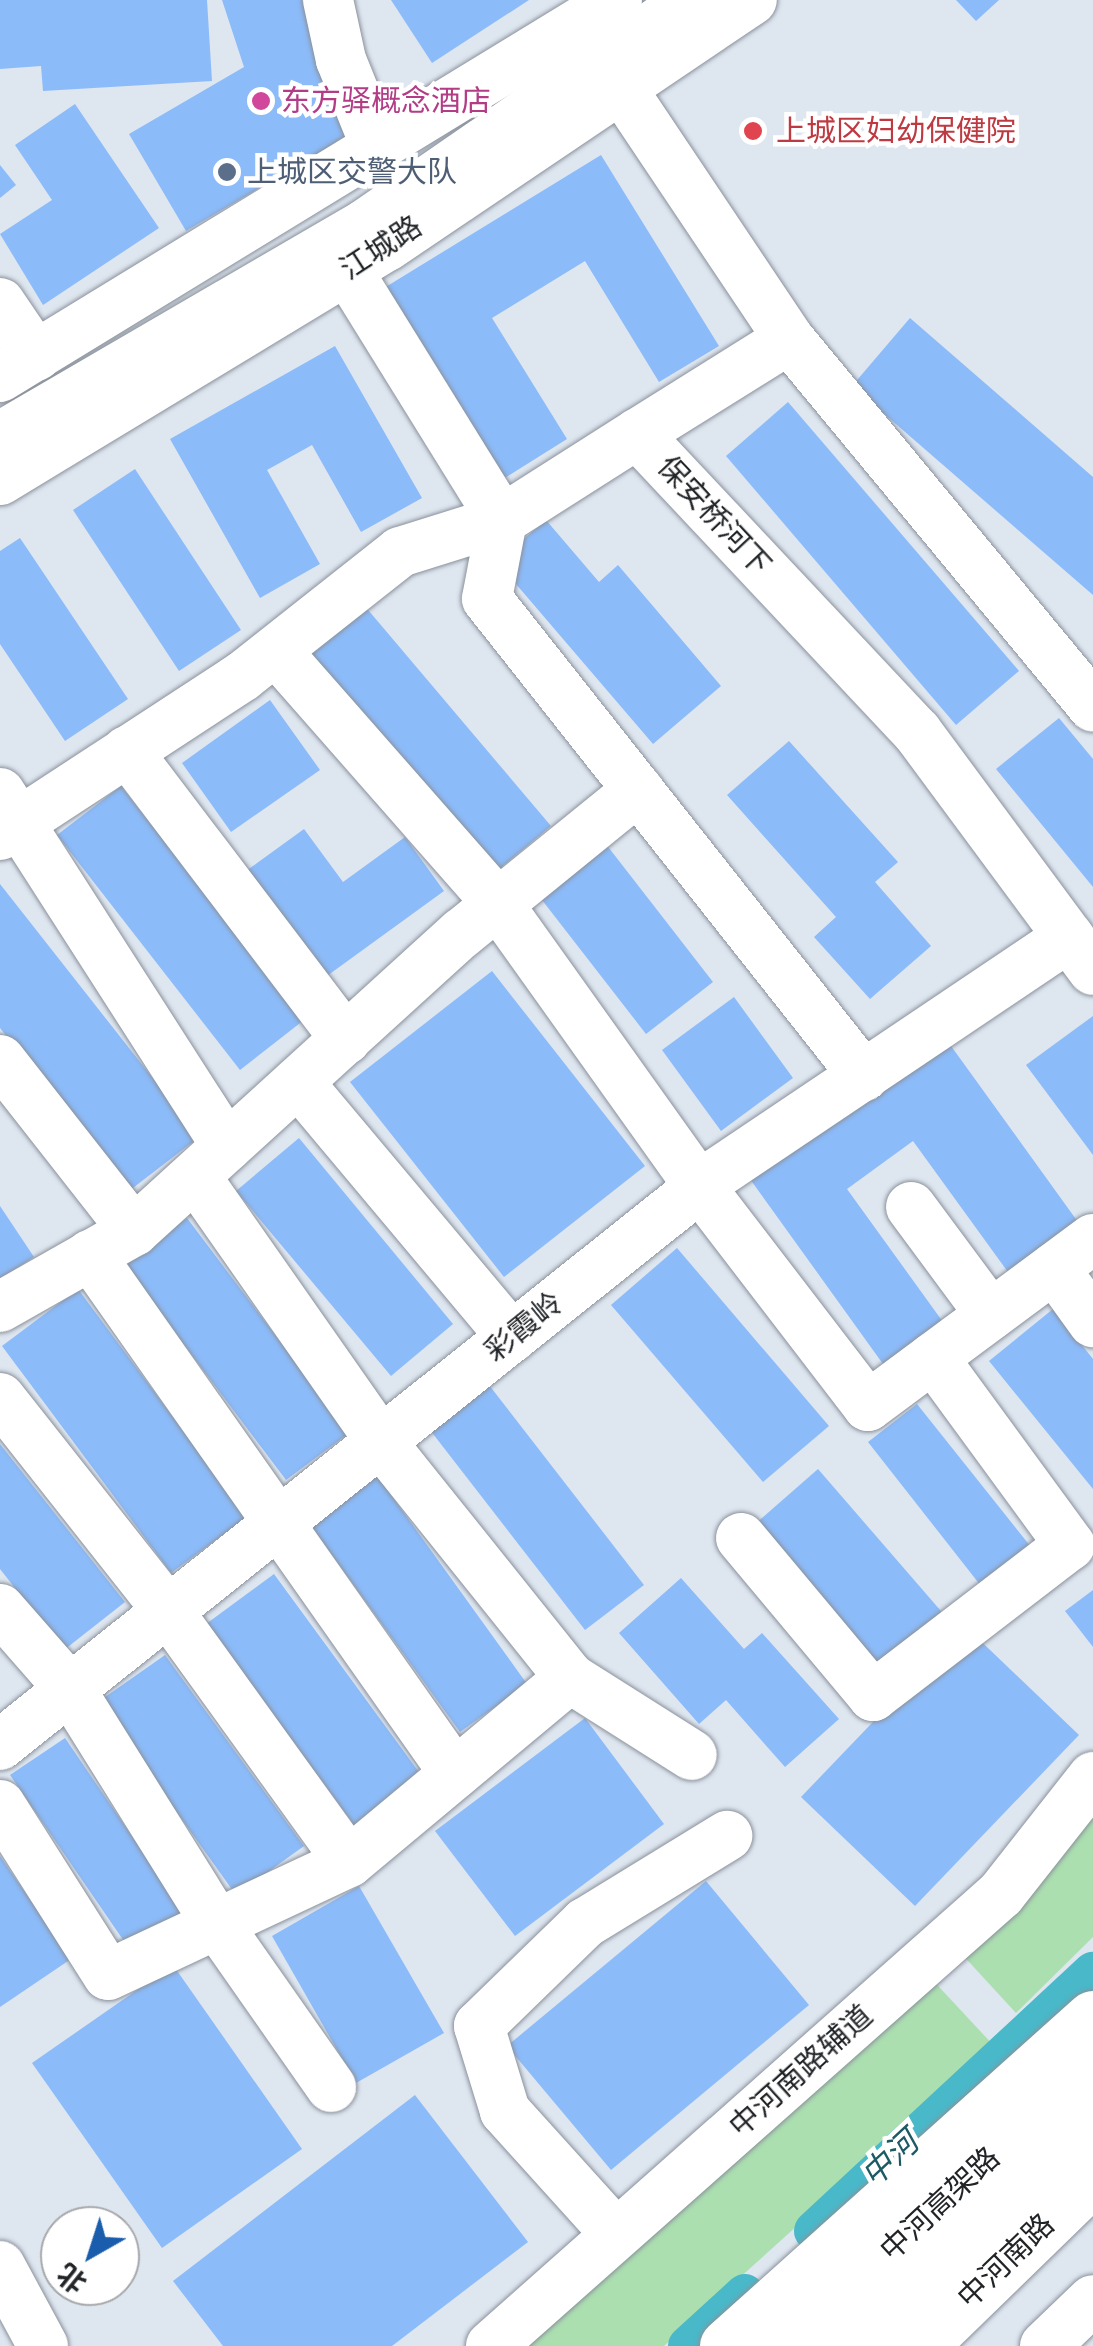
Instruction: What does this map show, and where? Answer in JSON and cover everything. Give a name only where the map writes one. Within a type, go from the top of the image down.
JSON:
[{"type":"main road","name":"江城路","points":[[0,438],[366,226],[694,0]]},
{"type":"main road","points":[[728,2346],[1093,2018]]},
{"type":"main road","name":"中河高架路","points":[[786,2346],[1093,2061]]},
{"type":"main road","name":"中河高架路","points":[[853,2346],[1093,2122]]},
{"type":"main road","name":"中河南路","points":[[920,2346],[1093,2176]]},
{"type":"street","points":[[328,0],[341,60],[378,149]]},
{"type":"street","points":[[0,303],[18,366],[618,0]]},
{"type":"street","name":"江城路","points":[[0,480],[347,270],[752,0]]},
{"type":"street","points":[[621,88],[788,339],[1093,706]]},
{"type":"street","points":[[347,270],[502,520],[487,599],[864,1076]]},
{"type":"street","name":"保安桥河下","points":[[788,339],[637,434],[917,732],[1081,954]]},
{"type":"street","points":[[637,434],[502,520],[400,552],[276,651],[126,752],[5,817],[380,1442],[570,1678],[692,1755]]},
{"type":"street","points":[[276,651],[498,904],[700,1187],[868,1406],[1074,1254],[1093,1322]]},
{"type":"street","points":[[126,752],[346,1039]]},
{"type":"street","points":[[0,1307],[134,1231],[498,904],[638,790]]},
{"type":"street","name":"彩霞岭","points":[[0,1745],[700,1187],[864,1076],[1081,954]]},
{"type":"street","points":[[0,1060],[134,1231]]},
{"type":"street","points":[[298,1082],[512,1337]]},
{"type":"street","points":[[911,1207],[991,1315]]},
{"type":"street","points":[[90,1255],[455,1774]]},
{"type":"street","points":[[740,1538],[873,1696],[1070,1546],[933,1358]]},
{"type":"street","points":[[0,1398],[168,1611],[349,1862]]},
{"type":"street","points":[[0,1608],[70,1689],[216,1924],[331,2087]]},
{"type":"street","points":[[0,1805],[108,1976],[349,1862],[570,1678]]},
{"type":"street","name":"中河南路辅道","points":[[490,2346],[1001,1894],[1093,1777]]},
{"type":"street","points":[[616,2234],[505,2111],[479,2026],[585,1923],[727,1836]]},
{"type":"street","points":[[0,2266],[33,2343]]},
{"type":"street","points":[[1044,2346],[1093,2300]]},
{"type":"green space","points":[[1093,1802],[1093,1937],[1016,2013],[958,1950]]},
{"type":"green space","points":[[928,1975],[995,2047],[664,2346],[513,2346]]},
{"type":"building","points":[[0,0],[207,0],[212,81],[43,91],[41,66],[0,69]]},
{"type":"building","name":"东方驿概念酒店","points":[[222,0],[302,0],[346,137],[186,231],[129,134],[244,67]]},
{"type":"building","points":[[391,0],[529,0],[432,63]]},
{"type":"building","points":[[956,0],[999,0],[976,21]]},
{"type":"building","points":[[75,104],[159,228],[43,305],[0,234],[52,200],[15,145]]},
{"type":"building","points":[[601,155],[719,346],[659,382],[585,261],[492,318],[567,439],[503,479],[384,288]]},
{"type":"building","points":[[0,165],[16,185],[0,198]]},
{"type":"building","points":[[910,318],[1093,477],[1093,595],[852,386]]},
{"type":"building","points":[[335,346],[422,498],[361,532],[312,445],[267,470],[320,564],[260,598],[170,439]]},
{"type":"building","points":[[788,402],[1019,671],[956,725],[726,456]]},
{"type":"building","points":[[135,469],[241,630],[179,671],[73,510]]},
{"type":"building","points":[[546,520],[599,582],[618,565],[721,686],[653,744],[497,562]]},
{"type":"building","points":[[20,538],[128,699],[65,741],[0,644],[0,551]]},
{"type":"building","points":[[358,598],[551,826],[486,880],[293,651]]},
{"type":"building","points":[[270,700],[320,770],[231,832],[182,763]]},
{"type":"building","points":[[1059,718],[1093,759],[1093,887],[996,769]]},
{"type":"building","points":[[789,741],[898,862],[875,882],[931,946],[870,999],[814,937],[836,917],[727,795]]},
{"type":"building","points":[[121,786],[304,1020],[240,1070],[57,835]]},
{"type":"building","points":[[304,829],[343,882],[405,837],[444,891],[320,981],[242,874]]},
{"type":"building","points":[[602,839],[713,982],[646,1034],[535,891]]},
{"type":"building","points":[[0,884],[199,1137],[129,1191],[0,1028]]},
{"type":"building","points":[[492,971],[645,1166],[504,1277],[350,1082]]},
{"type":"building","points":[[734,997],[793,1078],[721,1131],[662,1050]]},
{"type":"building","points":[[1093,1016],[1093,1155],[1026,1065]]},
{"type":"building","points":[[946,1039],[1083,1229],[1013,1279],[913,1141],[847,1189],[943,1322],[883,1364],[750,1179]]},
{"type":"building","points":[[299,1138],[453,1324],[391,1376],[236,1191]]},
{"type":"building","points":[[0,1206],[34,1257],[0,1279]]},
{"type":"building","points":[[187,1218],[349,1433],[286,1480],[124,1265]]},
{"type":"building","points":[[677,1248],[829,1426],[763,1482],[611,1305]]},
{"type":"building","points":[[78,1289],[247,1517],[171,1573],[2,1346]]},
{"type":"building","points":[[1053,1309],[1093,1359],[1093,1489],[989,1361]]},
{"type":"building","points":[[489,1385],[644,1585],[585,1630],[430,1430]]},
{"type":"building","points":[[917,1404],[1031,1547],[981,1586],[868,1442]]},
{"type":"building","points":[[0,1444],[125,1602],[64,1650],[0,1569]]},
{"type":"building","points":[[818,1469],[947,1618],[883,1673],[754,1525]]},
{"type":"building","points":[[376,1474],[527,1684],[460,1732],[308,1522]]},
{"type":"building","points":[[274,1574],[424,1779],[357,1829],[206,1624]]},
{"type":"building","points":[[681,1578],[744,1649],[762,1633],[839,1719],[785,1767],[726,1700],[699,1724],[619,1633]]},
{"type":"building","points":[[1093,1590],[1093,1647],[1065,1611]]},
{"type":"building","points":[[965,1626],[1079,1735],[915,1906],[801,1797]]},
{"type":"building","points":[[165,1655],[304,1846],[236,1895],[98,1702]]},
{"type":"building","points":[[585,1718],[664,1824],[515,1936],[435,1831]]},
{"type":"building","points":[[65,1738],[183,1911],[128,1947],[10,1775]]},
{"type":"building","points":[[0,1856],[71,1959],[0,2007]]},
{"type":"building","points":[[706,1881],[809,2005],[611,2170],[507,2046]]},
{"type":"building","points":[[359,1886],[444,2033],[356,2083],[272,1936]]},
{"type":"building","points":[[173,1965],[302,2149],[162,2248],[140,2217],[140,2206],[132,2206],[32,2063]]},
{"type":"building","points":[[415,2095],[528,2242],[392,2346],[223,2346],[173,2281]]},
{"type":"waterway","name":"中河","points":[[814,2231],[1093,1972]]},
{"type":"waterway","name":"中河","points":[[688,2346],[745,2294]]},
{"type":"place","name":"东方驿概念酒店","points":[[261,101]]},
{"type":"place","name":"上城区妇幼保健院","points":[[753,131]]},
{"type":"place","name":"上城区交警大队","points":[[227,172]]}]
